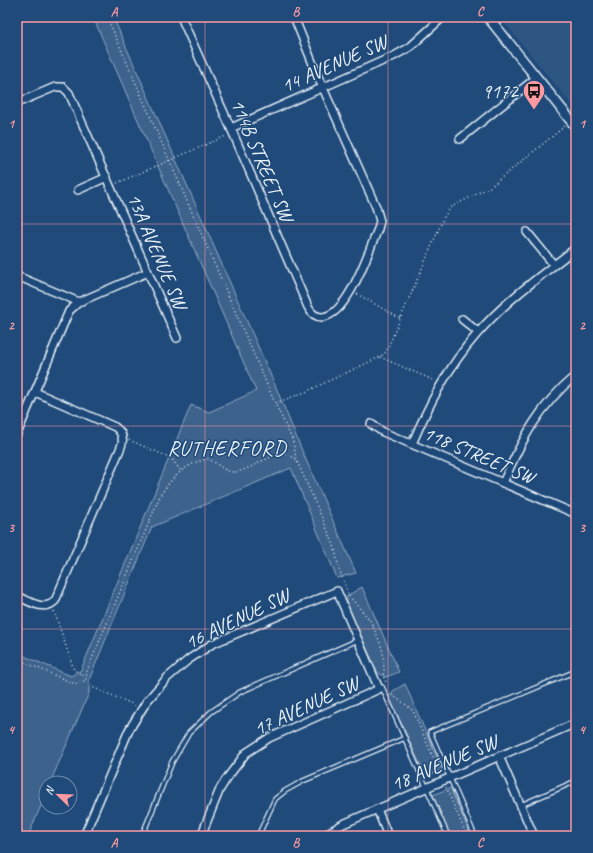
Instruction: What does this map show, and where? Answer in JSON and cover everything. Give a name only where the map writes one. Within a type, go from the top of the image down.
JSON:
[{"type":"street","name":"114B STREET SW","points":[[181,17],[232,130],[308,307],[313,315],[322,317],[331,314],[342,304],[352,290]]},
{"type":"street","points":[[294,17],[378,213],[380,221],[352,290]]},
{"type":"street","name":"14 AVENUE SW","points":[[232,130],[401,52],[417,41],[442,17]]},
{"type":"street","points":[[488,17],[574,124]]},
{"type":"street","points":[[460,139],[536,78]]},
{"type":"street","name":"13A AVENUE SW","points":[[17,102],[51,88],[63,87],[72,97],[177,338]]},
{"type":"street","name":"13A AVENUE SW","points":[[78,190],[107,177]]},
{"type":"street","points":[[527,232],[554,265]]},
{"type":"street","points":[[412,444],[428,407],[441,384],[457,359],[478,332],[505,306],[576,248]]},
{"type":"street","points":[[17,434],[66,316],[72,308],[79,302],[148,272]]},
{"type":"street","points":[[17,276],[79,302]]},
{"type":"street","points":[[462,319],[478,332]]},
{"type":"street","points":[[503,483],[517,450],[531,426],[552,398],[576,375]]},
{"type":"street","points":[[17,596],[43,606],[52,604],[58,596],[121,447],[122,437],[121,432],[115,427],[35,392]]},
{"type":"street","name":"118 STREET SW","points":[[371,424],[383,432],[576,514]]},
{"type":"street","name":"16 AVENUE SW","points":[[84,836],[129,730],[147,701],[167,678],[188,660],[212,644],[337,591],[358,640]]},
{"type":"street","points":[[358,640],[380,688]]},
{"type":"street","name":"17 AVENUE SW","points":[[200,836],[224,783],[233,768],[246,753],[269,738],[380,688]]},
{"type":"street","name":"18 AVENUE SW","points":[[326,836],[336,827],[576,723]]},
{"type":"street","points":[[498,756],[534,836]]},
{"type":"street","points":[[377,810],[388,836]]},
{"type":"lane","points":[[142,836],[172,762],[189,734],[211,712],[240,692],[358,640]]},
{"type":"lane","points":[[475,836],[430,732],[576,671]]},
{"type":"lane","points":[[380,688],[405,738],[448,836]]},
{"type":"lane","points":[[258,836],[275,799],[285,790],[405,738]]},
{"type":"lane","points":[[520,805],[576,781]]},
{"type":"path","points":[[107,17],[275,403],[294,441],[296,459],[334,545],[339,569],[349,596],[370,620],[379,640],[383,652],[384,676]]},
{"type":"path","points":[[275,403],[305,392],[380,357],[386,352],[444,217],[449,209],[490,186],[574,124]]},
{"type":"path","points":[[111,186],[169,160],[175,159],[232,130]]},
{"type":"path","points":[[352,290],[401,319]]},
{"type":"path","points":[[380,357],[441,384]]},
{"type":"path","points":[[122,437],[171,458],[181,471]]},
{"type":"path","points":[[136,706],[92,687],[86,677],[87,671],[160,496],[166,486],[181,471],[200,461],[208,459],[223,469],[233,472],[242,470],[280,454],[288,455],[296,459]]},
{"type":"path","points":[[52,604],[74,670],[86,677]]},
{"type":"path","points":[[17,659],[75,684],[87,680]]},
{"type":"path","points":[[390,692],[394,697],[405,703],[413,711],[441,776]]},
{"type":"path","points":[[445,785],[467,836]]},
{"type":"shaded area","points":[[93,17],[113,17],[356,573],[337,578],[291,468],[152,527],[89,680],[89,693],[53,775],[38,775],[38,813],[28,836],[17,836],[17,653],[71,676],[81,670],[191,405],[209,412],[256,391]]},
{"type":"shaded area","points":[[500,17],[576,17],[576,110]]},
{"type":"shaded area","points":[[362,587],[399,672],[386,677],[378,673],[347,605],[347,596]]},
{"type":"shaded area","points":[[405,684],[442,770],[426,777],[389,697],[393,691]]},
{"type":"shaded area","points":[[450,788],[471,836],[450,836],[433,795]]},
{"type":"place","name":"9172","points":[[534,110]]},
{"type":"district","name":"RUTHERFORD","points":[[227,448]]}]
